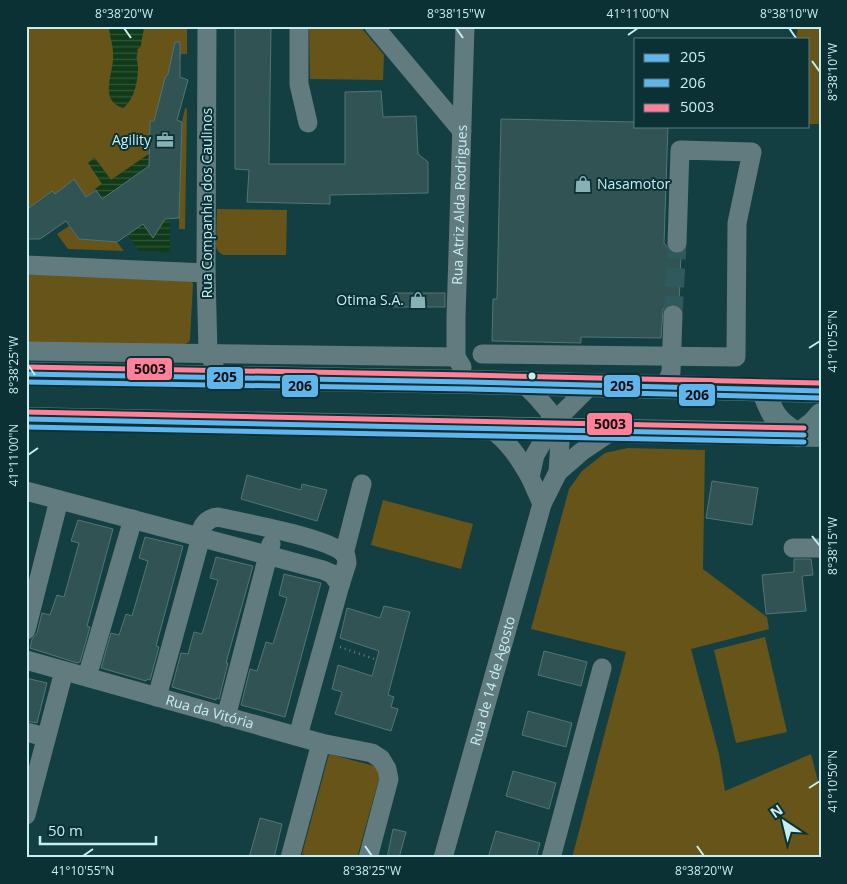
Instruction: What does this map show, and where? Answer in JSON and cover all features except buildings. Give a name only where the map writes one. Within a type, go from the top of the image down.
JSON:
[{"type":"main road","points":[[26,374],[469,382],[821,392]]},
{"type":"main road","points":[[763,389],[771,411],[781,425],[809,435]]},
{"type":"main road","points":[[809,435],[814,423],[821,415]]},
{"type":"main road","points":[[26,419],[809,435]]},
{"type":"street","name":"Rua Companhia dos Caulinos","points":[[207,26],[206,273],[208,353],[222,377]]},
{"type":"street","points":[[299,26],[299,84],[308,123]]},
{"type":"street","points":[[374,26],[462,130]]},
{"type":"street","name":"Rua Atriz Alda Rodrigues","points":[[465,26],[456,357],[469,382]]},
{"type":"street","points":[[482,354],[736,357],[737,223],[752,152],[680,150],[676,243]]},
{"type":"street","points":[[26,266],[206,273]]},
{"type":"street","points":[[665,387],[671,372],[673,315]]},
{"type":"street","points":[[26,351],[456,357]]},
{"type":"street","points":[[109,352],[128,376]]},
{"type":"street","name":"Rua de 14 de Agosto","points":[[443,858],[542,504],[558,472],[560,442],[554,429],[552,417],[549,411],[524,384]]},
{"type":"street","points":[[530,477],[538,449],[554,429],[559,417],[590,386]]},
{"type":"street","points":[[491,429],[509,444],[530,477],[542,504]]},
{"type":"street","name":"Rua de 14 de Agosto","points":[[558,472],[582,452],[612,432]]},
{"type":"street","points":[[298,736],[347,563],[344,554],[362,484]]},
{"type":"street","points":[[26,491],[328,572],[340,584]]},
{"type":"street","points":[[26,630],[59,500]]},
{"type":"street","points":[[158,697],[201,537],[201,529],[210,519],[218,517],[314,539],[332,545],[344,554]]},
{"type":"street","points":[[87,677],[133,519]]},
{"type":"street","points":[[226,716],[275,530]]},
{"type":"street","points":[[793,548],[821,548]]},
{"type":"street","name":"Rua da Vitória","points":[[26,660],[321,743],[372,753],[381,759],[390,779],[368,858]]},
{"type":"street","points":[[551,858],[602,668]]},
{"type":"street","points":[[26,815],[64,671]]},
{"type":"street","points":[[26,732],[46,738]]},
{"type":"street","points":[[290,858],[321,743]]},
{"type":"path","points":[[338,647],[377,660]]},
{"type":"shaded area","points":[[26,26],[187,26],[187,54],[181,54],[180,61],[171,60],[155,117],[161,120],[150,121],[149,154],[111,180],[95,158],[102,184],[86,197],[74,179],[55,194],[52,191],[26,210]]},
{"type":"shaded area","points":[[109,26],[144,26],[141,46],[137,50],[136,84],[133,95],[123,108],[115,104],[109,92],[113,53]]},
{"type":"shaded area","points":[[309,26],[360,26],[384,55],[383,80],[310,79]]},
{"type":"shaded area","points":[[798,26],[821,26],[821,124],[810,124],[810,38],[796,38]]},
{"type":"shaded area","points":[[185,108],[187,109],[185,229],[179,229],[182,122]]},
{"type":"shaded area","points":[[149,154],[148,173],[139,172],[116,189],[153,238],[165,219],[170,219],[170,252],[139,251],[95,189],[102,184],[88,163],[94,158],[111,180]]},
{"type":"shaded area","points":[[217,209],[287,210],[286,255],[221,254],[216,246]]},
{"type":"shaded area","points":[[69,226],[79,239],[117,242],[124,251],[68,249],[57,234]]},
{"type":"shaded area","points":[[26,274],[192,281],[189,342],[179,346],[26,344]]},
{"type":"shaded area","points":[[628,448],[705,450],[703,569],[767,617],[769,629],[691,649],[719,754],[725,791],[811,754],[821,793],[821,858],[572,858],[626,652],[531,629],[569,489],[582,471],[605,453]]},
{"type":"shaded area","points":[[383,500],[473,524],[461,569],[371,545]]},
{"type":"shaded area","points":[[765,637],[787,732],[736,743],[714,650]]},
{"type":"shaded area","points":[[329,754],[382,768],[357,858],[314,858],[302,854]]},
{"type":"tunnel","points":[[673,315],[677,243]]},
{"type":"transit line","name":"5003","points":[[26,367],[821,383]]},
{"type":"transit line","name":"205","points":[[26,374],[821,391]]},
{"type":"transit line","name":"206","points":[[26,382],[469,389],[821,398]]},
{"type":"transit line","name":"5003","points":[[26,412],[804,428]]},
{"type":"transit line","name":"205","points":[[26,419],[804,435]]},
{"type":"transit line","name":"206","points":[[26,427],[804,442]]},
{"type":"place","name":"Agility","points":[[165,140]]},
{"type":"place","name":"Nasamotor","points":[[583,184]]},
{"type":"place","name":"Otima S.A.","points":[[418,300]]}]
